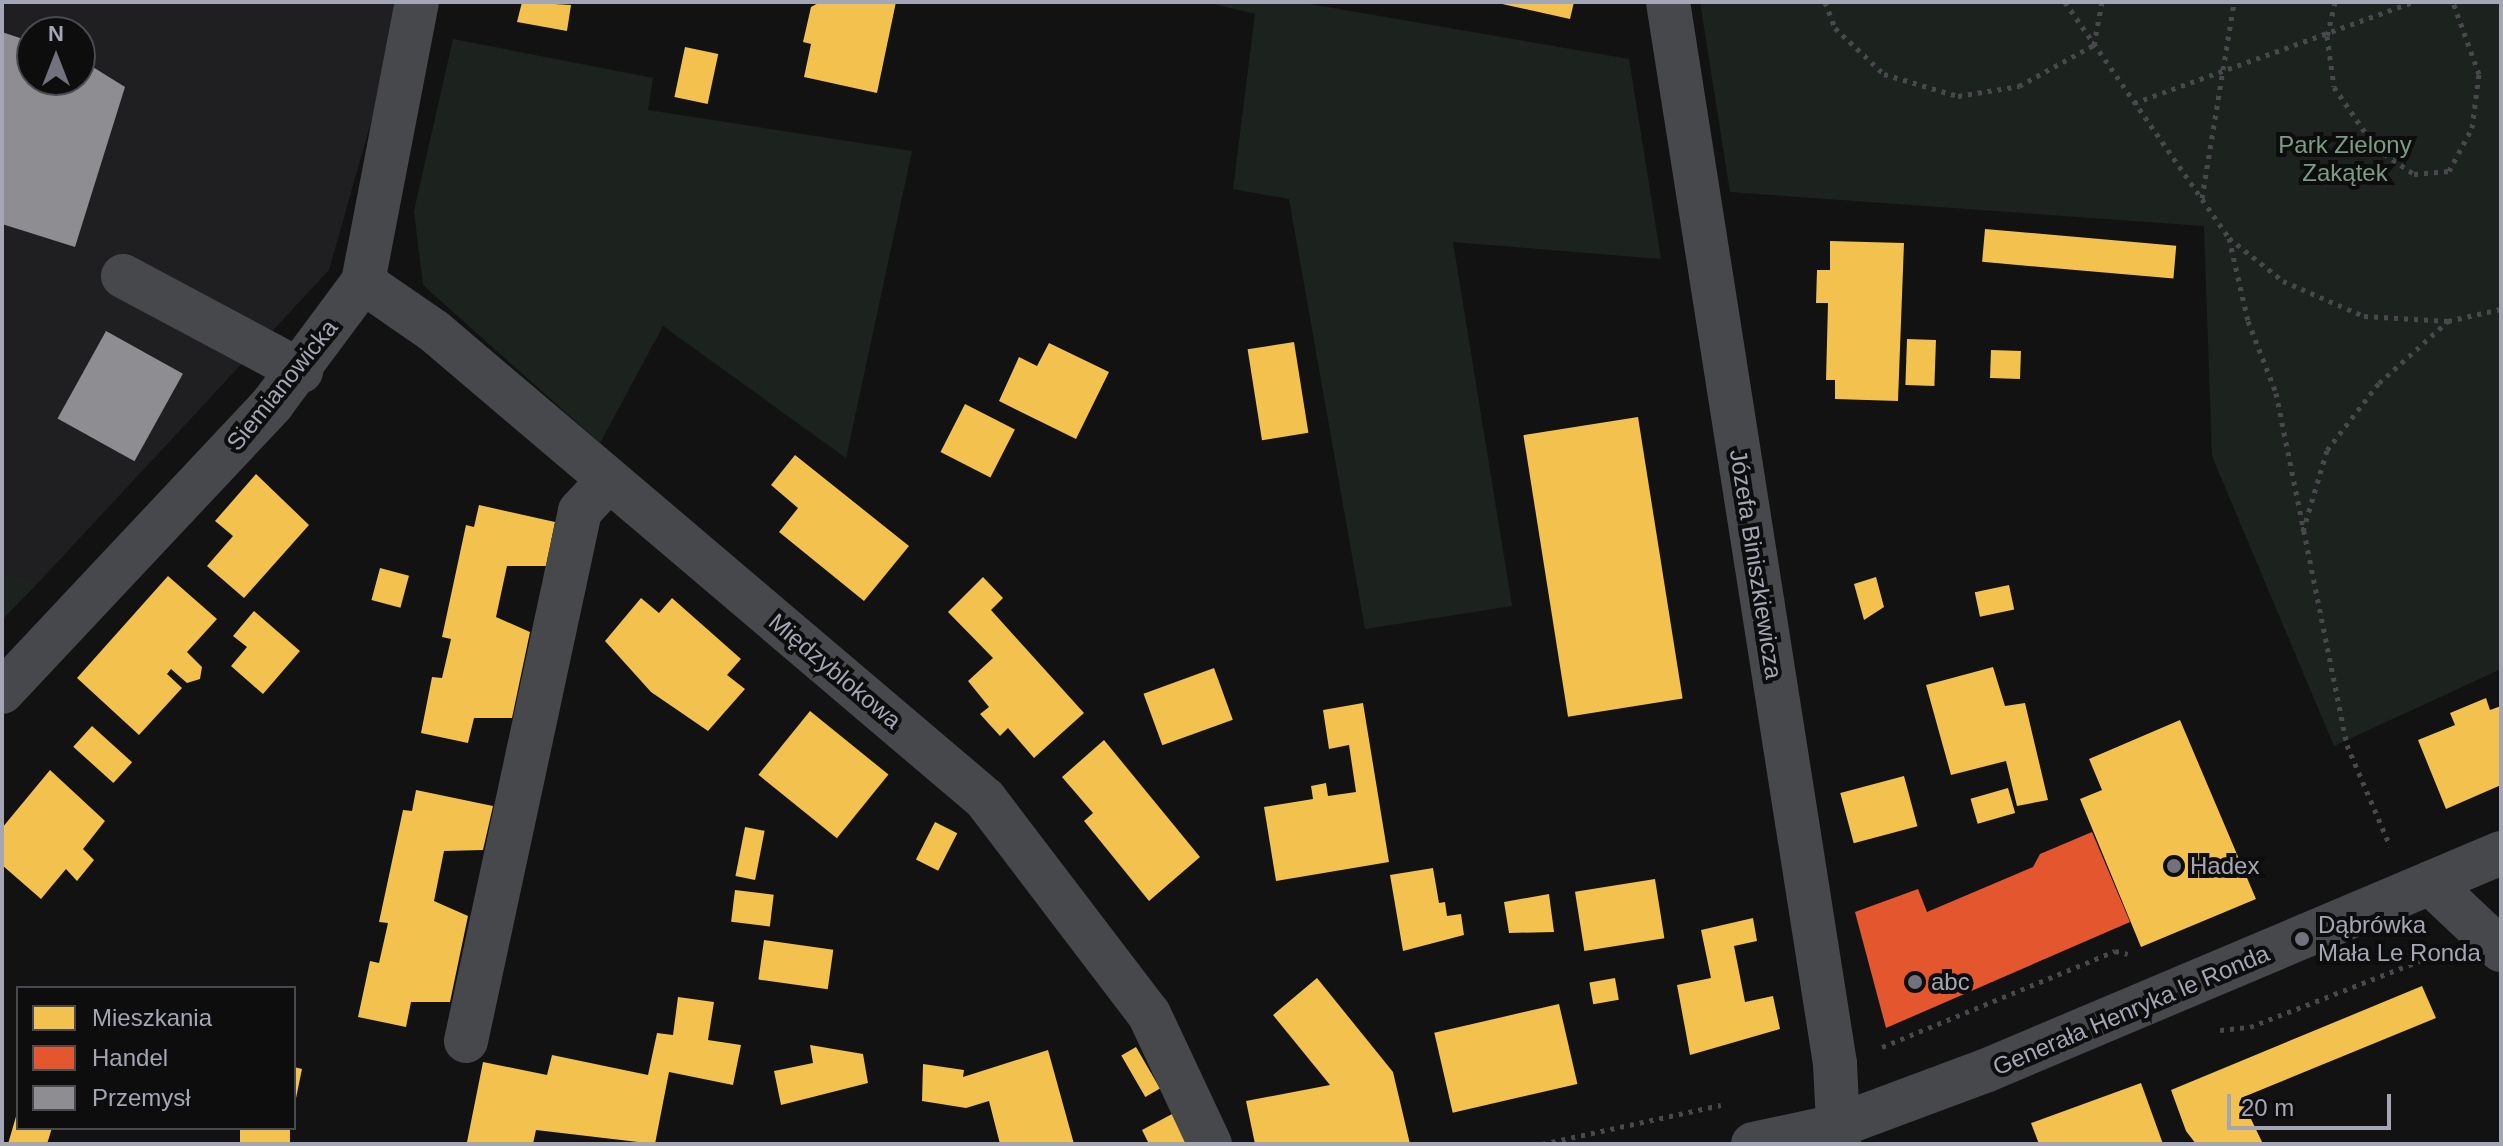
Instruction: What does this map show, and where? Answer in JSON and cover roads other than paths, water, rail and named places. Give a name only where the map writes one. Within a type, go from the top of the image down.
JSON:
[{"type":"street","name":"Siemianowicka","points":[[2,692],[301,371],[363,282],[417,2]]},
{"type":"street","name":"Józefa Biniszkiewicza","points":[[1668,2],[1835,1064],[1838,1135]]},
{"type":"street","points":[[123,276],[301,371]]},
{"type":"street","name":"Międzyblokowa","points":[[363,282],[434,331],[985,799],[1149,1014],[1210,1144]]},
{"type":"street","points":[[466,1041],[580,511],[609,480]]},
{"type":"street","name":"Generała Henryka le Ronda","points":[[1753,1144],[1838,1135],[2501,853]]},
{"type":"street","points":[[2430,883],[2501,950]]},
{"type":"place","name":"Hadex","points":[[2174,866]]},
{"type":"place","name":"Dąbrówka Mała Le Ronda","points":[[2302,939]]},
{"type":"place","name":"abc","points":[[1915,982]]},
{"type":"park label","name":"Park Zielony Zakątek","points":[[2345,159]]}]
